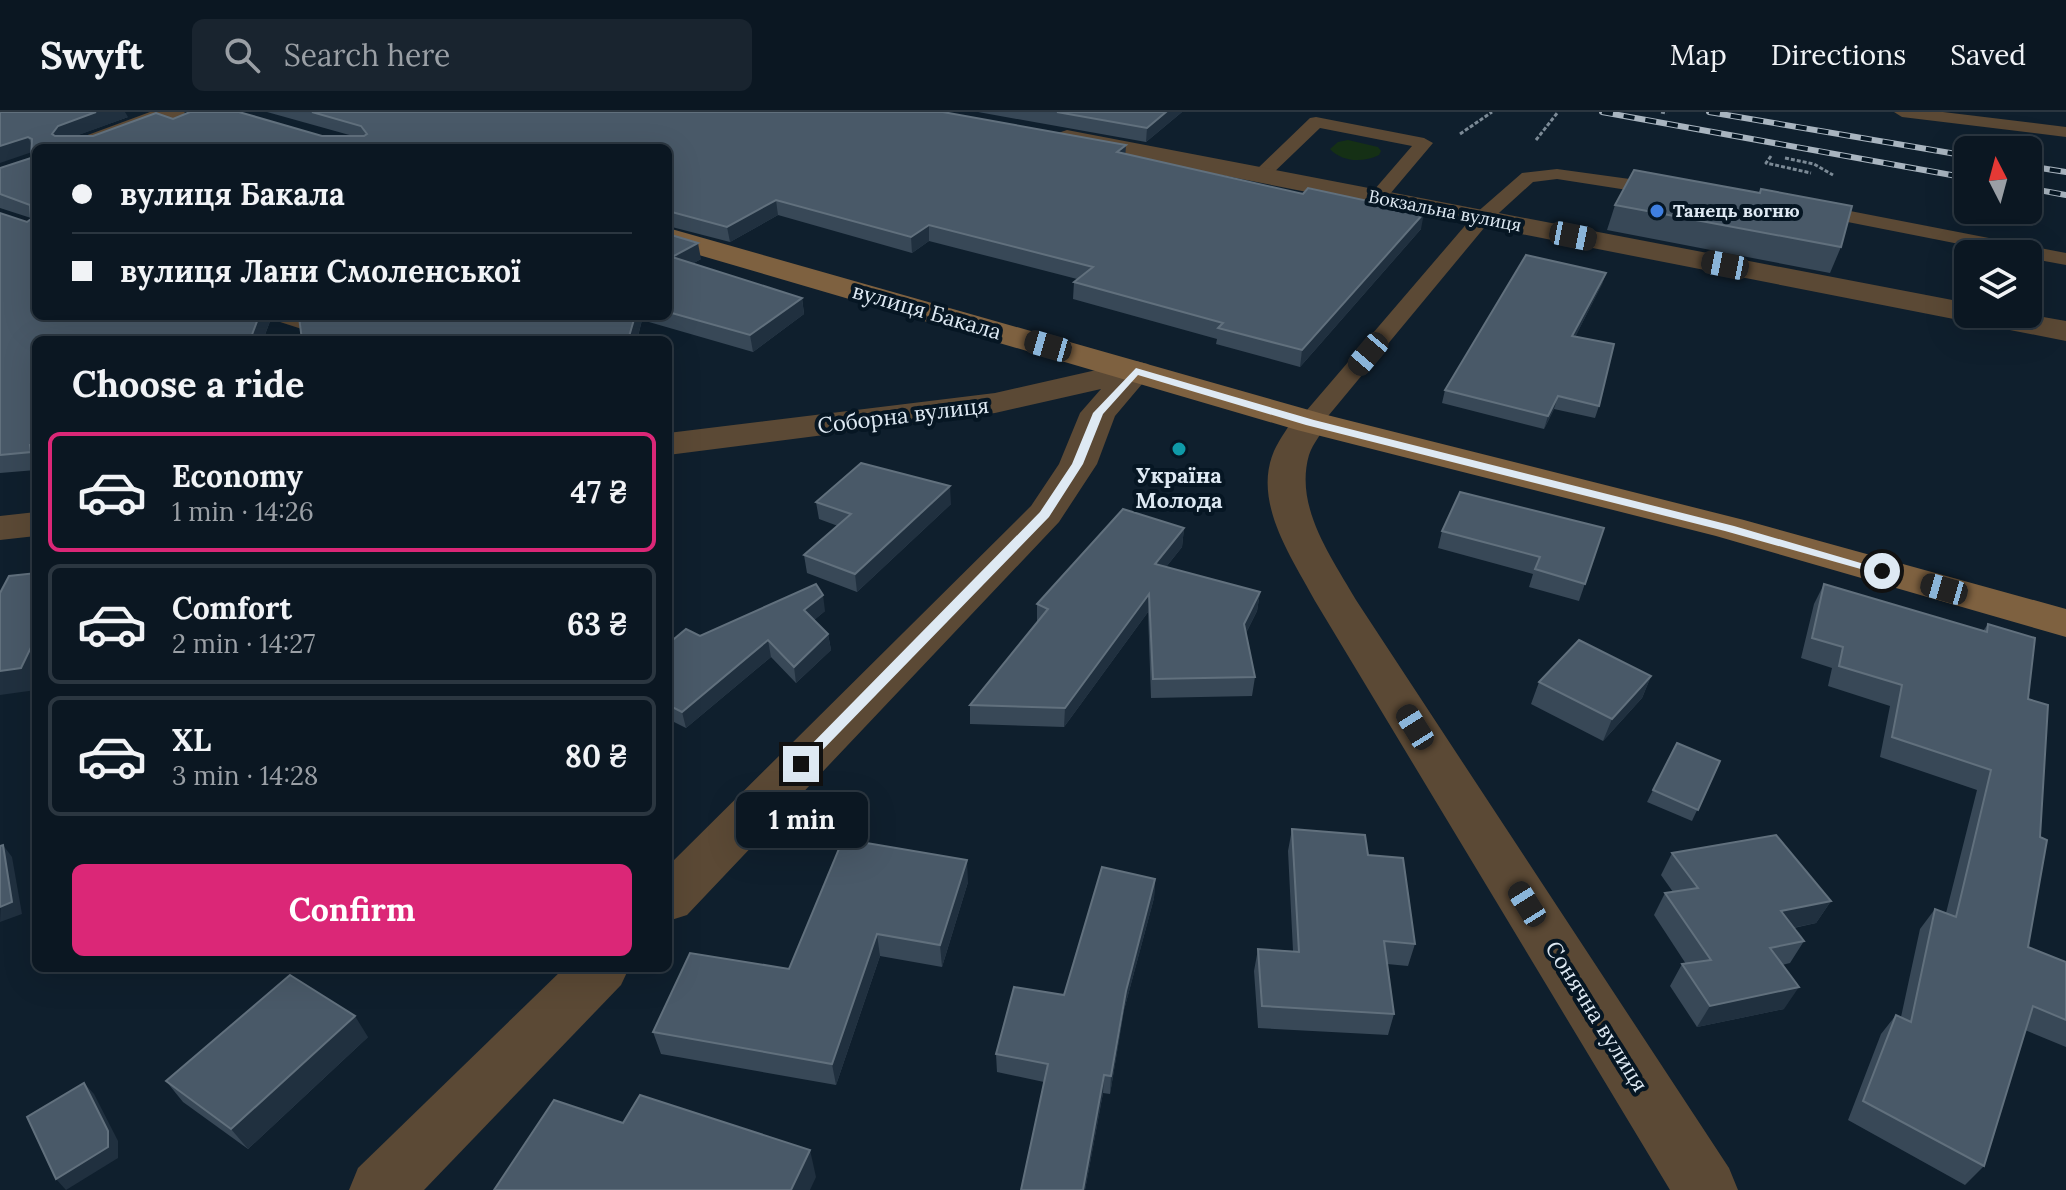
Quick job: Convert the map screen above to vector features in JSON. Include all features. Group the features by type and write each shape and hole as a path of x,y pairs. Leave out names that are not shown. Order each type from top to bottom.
{"street":[{"path":"86,144 173,112"},
{"name":"Вокзальна вулиця","path":"1045,134 1954,309"},
{"name":"вулиця Бакала","path":"672,238 1310,422 1730,528 2066,623"},
{"path":"2042,326 2066,331"},
{"path":"672,896 1045,514 1078,464 1098,413 1136,371"},
{"name":"Соборна вулиця","path":"672,443 995,403 1136,371"},
{"name":"Сонячна вулиця","path":"1310,422 1291,454 1286,482 1293,519 1336,601 1706,1190"},
{"path":"0,528 32,524"},
{"path":"381,1190 597,972"}],"lane":[{"path":"1902,112 2066,132"},
{"path":"1262,174 1316,122 1424,143 1377,197"},
{"path":"1310,422 1482,218 1528,177 1557,174 1639,188 1684,190"},
{"path":"1784,205 2066,259"},
{"path":"296,320 308,324"}],"path":[{"path":"1539,136 1558,112"},
{"path":"1661,112 1667,113"}],"green space":[{"path":"1348,140 1378,147 1381,151 1373,158 1353,160 1340,157 1330,149 1338,142"}],"building":[{"path":"0,112 96,112 58,126 52,134 55,136 93,136 156,113 173,119 190,112 239,112 322,136 364,136 367,134 361,126 312,112 943,112 1126,145 1117,152 1303,194 1308,188 1424,213 1302,350 1218,328 1223,323 1074,282 1093,267 929,225 911,237 776,200 727,227 672,212 672,144 32,144 32,320 258,320 252,336 32,336 31,452 0,455 0,213 27,222 31,219 30,205 0,194 0,168 31,158 32,139 28,137 0,146"},
{"path":"1057,112 1166,112 1147,128"},
{"path":"1634,170 1852,206 1841,247 1615,205"},
{"path":"672,235 698,243 672,257"},
{"path":"1526,255 1606,273 1572,336 1614,344 1599,406 1558,396 1548,416 1445,390"},
{"path":"672,257 802,298 750,335 672,313"},
{"path":"299,320 634,320 629,336 301,336"},
{"path":"861,463 950,486 855,574 804,555 851,514 816,502"},
{"path":"1460,492 1604,528 1585,584 1535,569 1540,557 1442,531"},
{"path":"1123,509 1184,528 1155,564 1260,592 1244,624 1255,677 1153,679 1149,594 1065,708 970,705 1048,609 1037,604"},
{"path":"32,573 32,645 21,668 0,671 0,593 9,576"},
{"path":"816,584 823,595 804,610 828,634 794,667 768,640 682,712 672,707 672,641 686,629 700,636"},
{"path":"1824,584 1987,632 1988,624 2035,638 2028,699 2048,705 2040,837 2047,840 2028,947 2066,962 2066,1020 2033,1006 1984,1166 1863,1101 1896,1015 1911,1022 1935,909 1956,917 1991,770 1892,737 1902,685 1839,666 1843,647 1812,638"},
{"path":"1579,640 1651,676 1612,719 1539,682"},
{"path":"1677,743 1720,761 1698,810 1653,790"},
{"path":"1292,829 1365,835 1368,855 1403,858 1415,944 1384,941 1394,1014 1262,1006 1258,949 1299,952"},
{"path":"1776,835 1831,901 1781,911 1804,941 1770,948 1799,987 1710,1006 1682,964 1711,960 1665,893 1698,888 1672,853"},
{"path":"843,839 967,860 940,945 877,934 832,1064 653,1032 690,953 789,969"},
{"path":"3,845 12,902 0,907 0,846"},
{"path":"1102,867 1155,879 1126,991 1111,1076 1104,1075 1083,1190 1021,1190 1048,1064 996,1054 1014,987 1064,995"},
{"path":"290,975 355,1016 231,1129 166,1081"},
{"path":"84,1083 108,1131 108,1147 56,1179 27,1117"},
{"path":"640,1095 810,1150 791,1190 494,1190 554,1100 623,1123"}],"railway":[{"path":"1602,112 1954,175"},
{"path":"1709,112 1954,154"},
{"path":"2042,168 2066,172"},
{"path":"2042,191 2066,195"}],"place":[{"name":"Танець вогню","path":"1657,211"},
{"name":"Україна Молода","path":"1179,449"}],"route":[{"path":"801,764 1045,514 1078,464 1098,413 1136,371 1310,422 1730,528 1882,571"}]}
